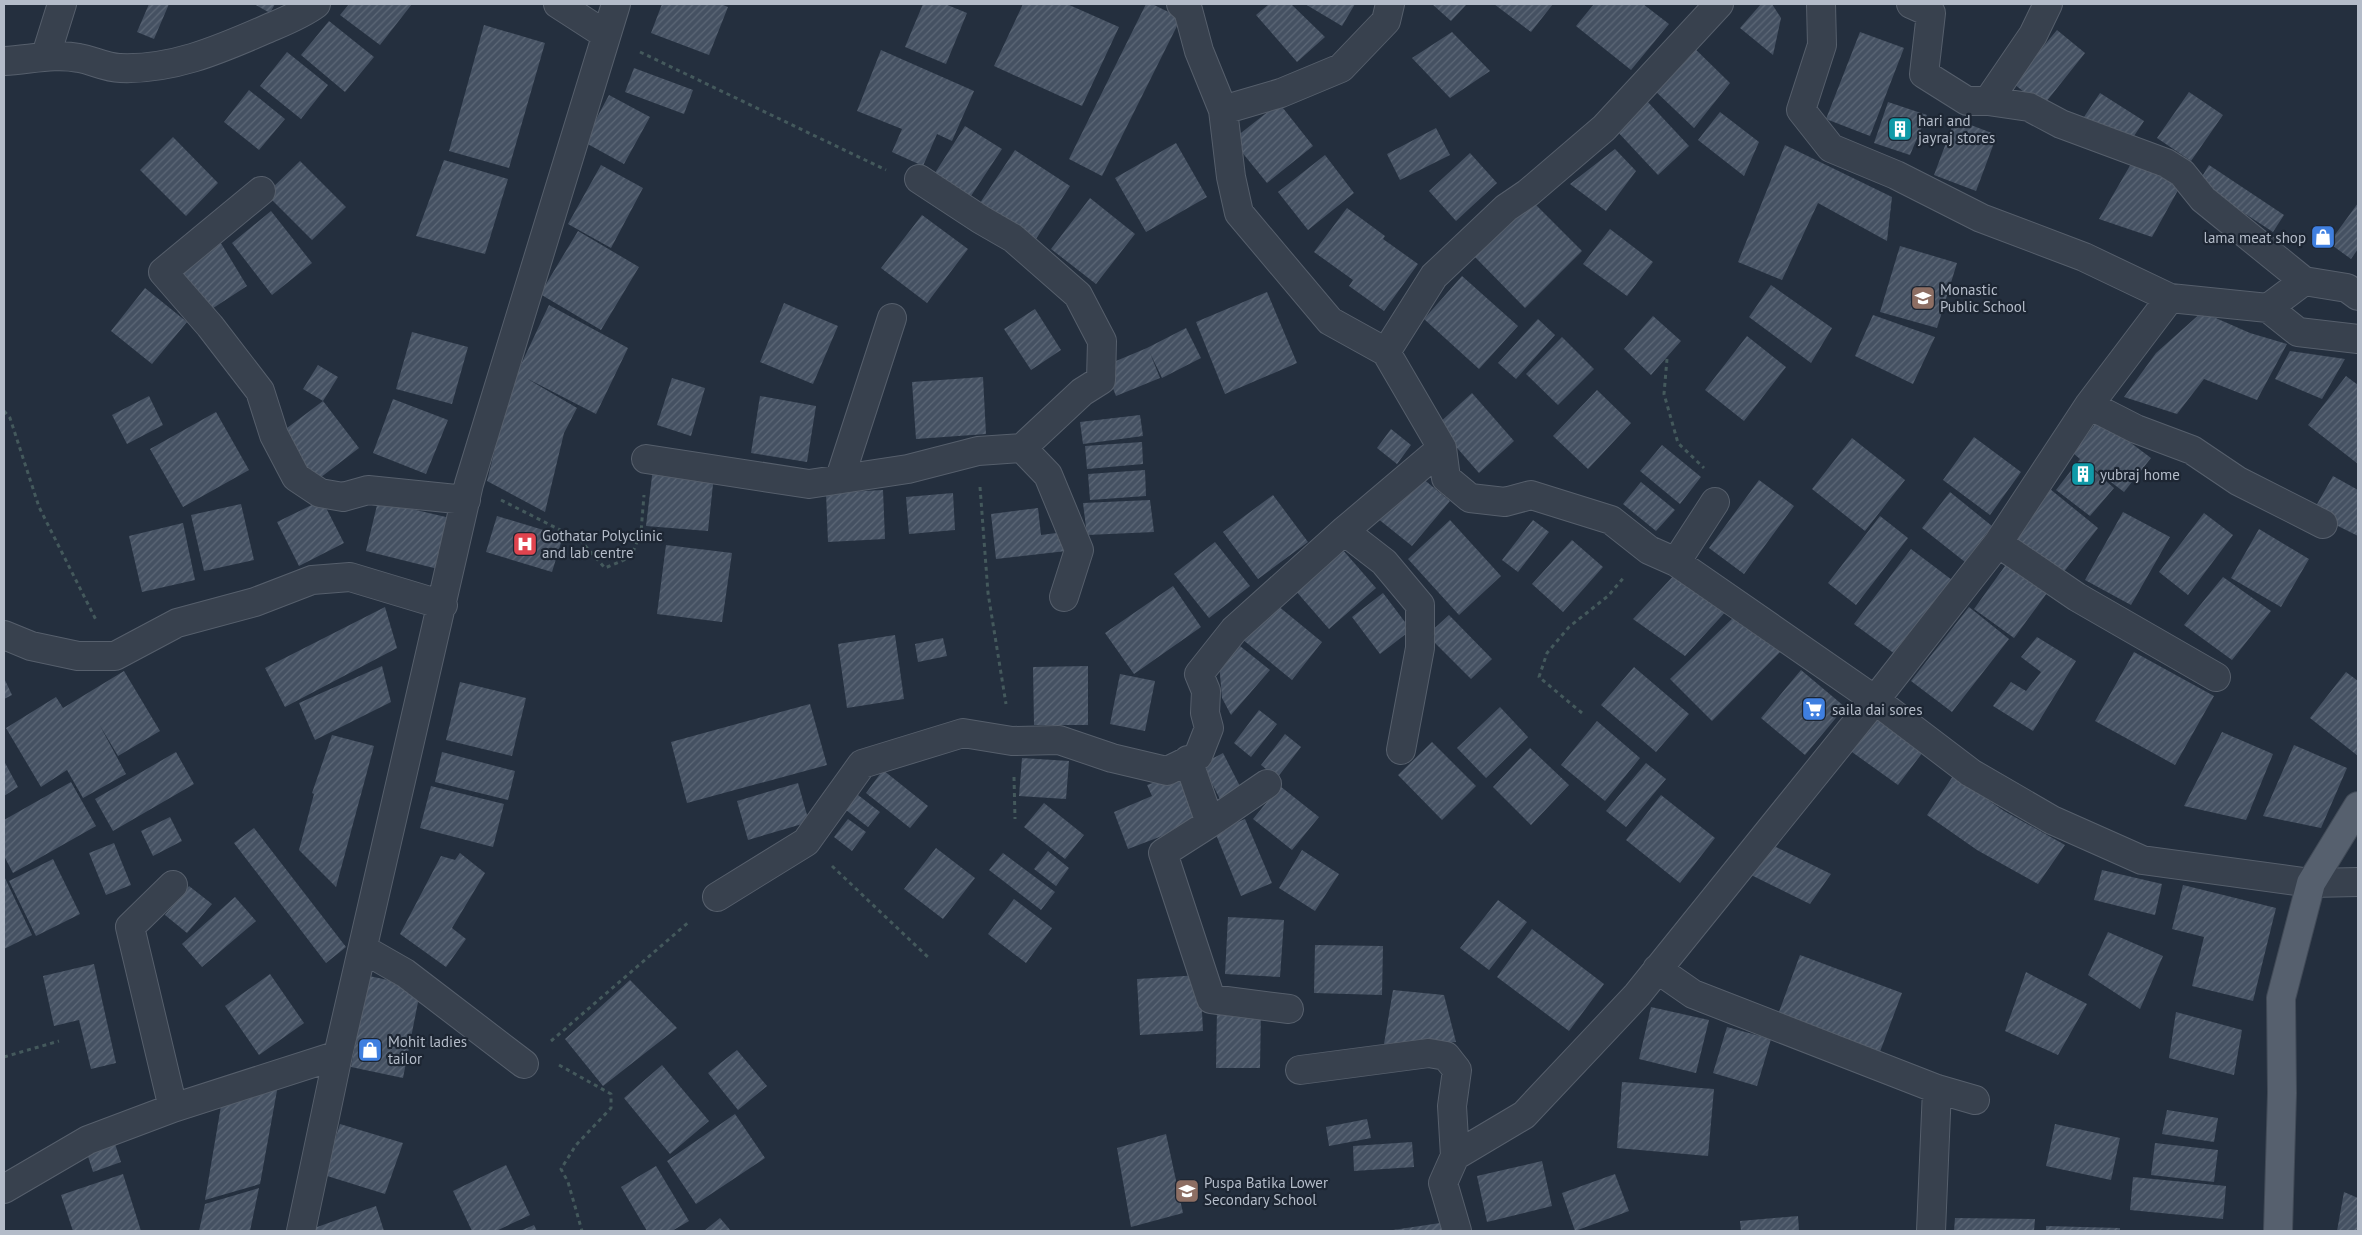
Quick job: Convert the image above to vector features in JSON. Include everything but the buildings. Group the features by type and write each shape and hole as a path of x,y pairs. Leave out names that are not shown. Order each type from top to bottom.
{"main road":[{"path":"2278,1231 2282,1093 2281,998 2310,883 2358,806"}],"street":[{"path":"46,55 62,4"},
{"path":"4,61 46,55 78,58 118,69 180,62 218,50 265,30 305,12 316,4"},
{"path":"558,4 606,35"},
{"path":"301,1231 338,1055 468,492 616,4"},
{"path":"1182,4 1188,10 1199,51 1223,110 1231,177 1239,214 1330,321 1386,352 1442,448 1446,478 1470,498 1504,502 1531,495 1611,520 1649,550 1676,562 1875,700 1971,773 2052,820 2142,860 2310,883 2358,882"},
{"path":"1223,110 1281,93 1341,68 1386,21 1390,4"},
{"path":"1386,352 1434,276 1506,208 1528,193 1604,128 1719,4"},
{"path":"1822,4 1822,44 1801,110 1831,148 1896,175 1981,218 2084,257 2170,298 2268,308 2298,332 2358,339"},
{"path":"1911,4 1931,13 1924,74 1967,101 1988,101 2029,107 2060,124 2166,163 2182,173 2203,199 2304,281 2354,285"},
{"path":"1988,101 2033,35 2048,4"},
{"path":"646,459 809,484 840,478 908,470 978,451 1022,448 1082,392 1101,380 1102,341 1078,295 1013,238 980,219 919,178"},
{"path":"261,191 163,272 210,326 260,391 274,435 296,477 320,494 343,498 368,490 468,492"},
{"path":"2268,308 2304,281"},
{"path":"1455,1156 1524,1115 1637,995 1875,700 1998,543 2088,405 2170,298"},
{"path":"840,478 892,318"},
{"path":"2088,405 2136,429 2192,450 2238,481 2323,524"},
{"path":"1022,448 1048,475 1078,550 1064,597"},
{"path":"717,898 806,842 862,764 963,733 1012,741 1059,740 1112,758 1167,770 1198,756 1209,728 1205,713 1206,692 1199,674 1234,630 1344,531 1442,448"},
{"path":"1676,562 1715,502"},
{"path":"1344,531 1384,562 1420,605 1420,648 1401,750"},
{"path":"1998,543 2077,597 2216,678"},
{"path":"4,635 31,646 78,656 115,656 177,623 255,602 312,580 350,577 443,605"},
{"path":"1188,760 1210,823"},
{"path":"1267,784 1163,853 1211,999 1289,1009"},
{"path":"173,885 130,927 173,1108"},
{"path":"363,949 405,973 524,1064"},
{"path":"1657,969 1693,994 1936,1089 1975,1100"},
{"path":"1300,1070 1429,1054 1446,1056 1457,1070 1452,1106 1455,1156 1443,1183 1457,1231"},
{"path":"4,1190 88,1140 173,1108 338,1055"},
{"path":"1931,1231 1936,1089"}],"path":[{"path":"606,35 883,169 919,178"},
{"path":"1667,359 1664,394 1678,443 1708,472 1715,502"},
{"path":"4,411 10,418 39,507 115,656"},
{"path":"978,451 988,593 1012,741 1015,819"},
{"path":"468,492 580,540 605,568 631,557 641,532 646,459"},
{"path":"1582,713 1539,677 1547,653 1569,627 1608,596 1649,550"},
{"path":"806,842 930,959"},
{"path":"524,1064 717,898"},
{"path":"4,1057 59,1040"},
{"path":"524,1064 555,1063 611,1094 611,1108 576,1145 561,1169 568,1182 582,1231"}],"place":[{"name":"hari and jayraj stores","path":"1900,129"},
{"name":"lama meat shop","path":"2323,237"},
{"name":"Monastic Public School","path":"1923,298"},
{"name":"yubraj home","path":"2083,474"},
{"name":"Gothatar Polyclinic and lab centre","path":"525,544"},
{"name":"saila dai sores","path":"1814,709"},
{"name":"Mohit ladies tailor","path":"370,1050"},
{"name":"Puspa Batika Lower Secondary School","path":"1187,1191"}]}
